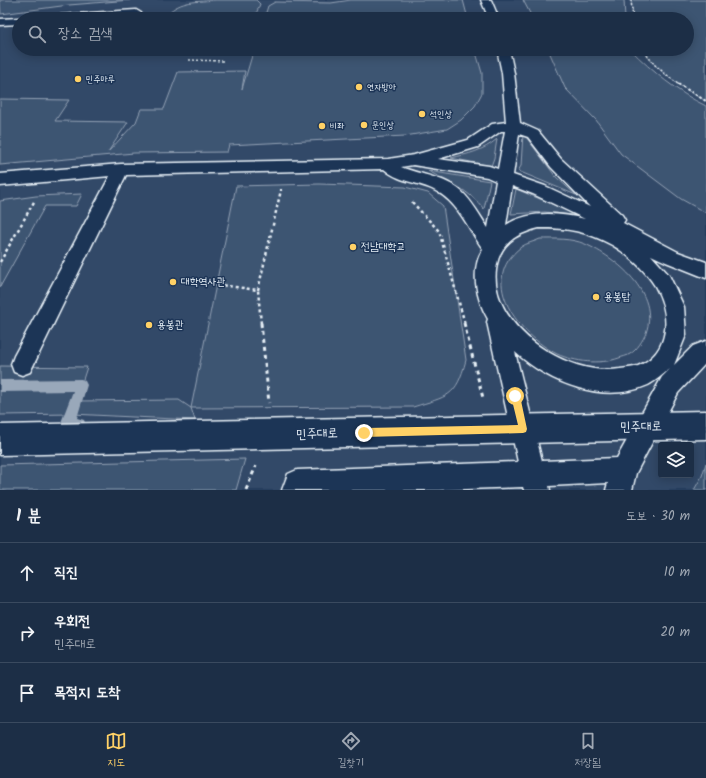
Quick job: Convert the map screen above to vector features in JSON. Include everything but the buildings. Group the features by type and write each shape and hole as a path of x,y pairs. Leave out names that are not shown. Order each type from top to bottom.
{"street":[{"name":"민주대로","path":"0,440 80,440 706,425"}],"lane":[{"path":"486,0 491,12"},
{"path":"1,23 12,22"},
{"path":"494,249 513,126 508,73 504,56"},
{"path":"0,180 120,170 388,164 413,160 473,144 497,128 513,126 533,134 556,163 587,194 662,281 674,307 676,335 666,359 661,402"},
{"path":"413,160 489,172 540,190 597,218 632,245 666,265 706,280"},
{"path":"388,164 397,172 438,185 455,195 472,215 481,232 494,249"},
{"path":"22,364 120,170"},
{"path":"666,359 642,376 610,382 572,376 537,358 509,333 491,306 485,280 488,257 499,239 517,227 539,221 565,221 592,228 632,245 672,257 706,270"},
{"path":"495,312 535,481"},
{"path":"295,490 297,483 621,480 670,385 701,353 706,351"}],"path":[{"path":"631,0 632,12"},
{"path":"648,56 661,70 684,89 706,101"},
{"path":"189,60 225,61"},
{"path":"270,407 258,290 282,186"},
{"path":"407,196 439,231 455,285 490,430"},
{"path":"0,262 37,197"},
{"path":"205,284 258,290"}],"shaded area":[{"name":"전남대학교","path":"0,0 706,0 706,490 0,490"},
{"path":"0,0 130,0 69,5 1,14"},
{"path":"216,0 256,0 260,4 257,12 169,12 178,6"},
{"path":"351,0 463,0 466,12 266,12 268,6 275,2 331,3"},
{"path":"523,0 624,0 625,12 529,12"},
{"path":"631,0 706,0 706,101 671,79 647,56 694,56 694,12 632,12"},
{"path":"252,56 477,56 482,73 482,93 475,106 461,120 447,129 405,136 229,145 227,152 134,153 0,165 0,99 69,100 55,121 128,122 108,152 136,122 141,109 164,109 178,72 245,71 242,89"},
{"path":"551,56 637,56 666,81 706,106 706,213 681,199 621,154 596,120 565,88"},
{"path":"523,133 556,177 576,195 518,171 521,166"},
{"path":"497,139 491,166 451,158 481,149"},
{"path":"428,171 490,181 484,209 478,202 465,192"},
{"path":"319,184 405,187 428,193 443,206 466,360 458,382 449,394 413,407 191,408 236,186"},
{"path":"516,189 581,216 545,212 511,214"},
{"path":"82,194 76,206 45,206 0,287 0,201 36,196"},
{"path":"540,239 569,240 585,244 610,258 633,279 647,304 649,318 645,336 640,345 633,352 629,355 612,360 596,362 580,361 564,357 543,345 529,334 517,321 508,306 503,291 502,276 508,261 521,247 525,244"},
{"path":"0,366 87,367 76,401 179,400 191,408 195,420 72,414 0,415"},
{"path":"245,459 236,490 0,490 0,465"},
{"path":"706,463 706,490 694,490 702,476"}],"waterway":[{"path":"0,386 81,385 67,425 79,425"}],"place":[{"name":"민주마루","path":"78,79"},
{"name":"연자방아","path":"359,87"},
{"name":"석인상","path":"422,114"},
{"name":"문인상","path":"364,125"},
{"name":"비좌","path":"322,126"},
{"name":"전남대학교","path":"353,247"},
{"name":"대학역사관","path":"173,282"},
{"name":"용봉탑","path":"596,297"},
{"name":"용봉관","path":"149,325"}],"route":[{"path":"364,433 523,429 515,396"}]}
